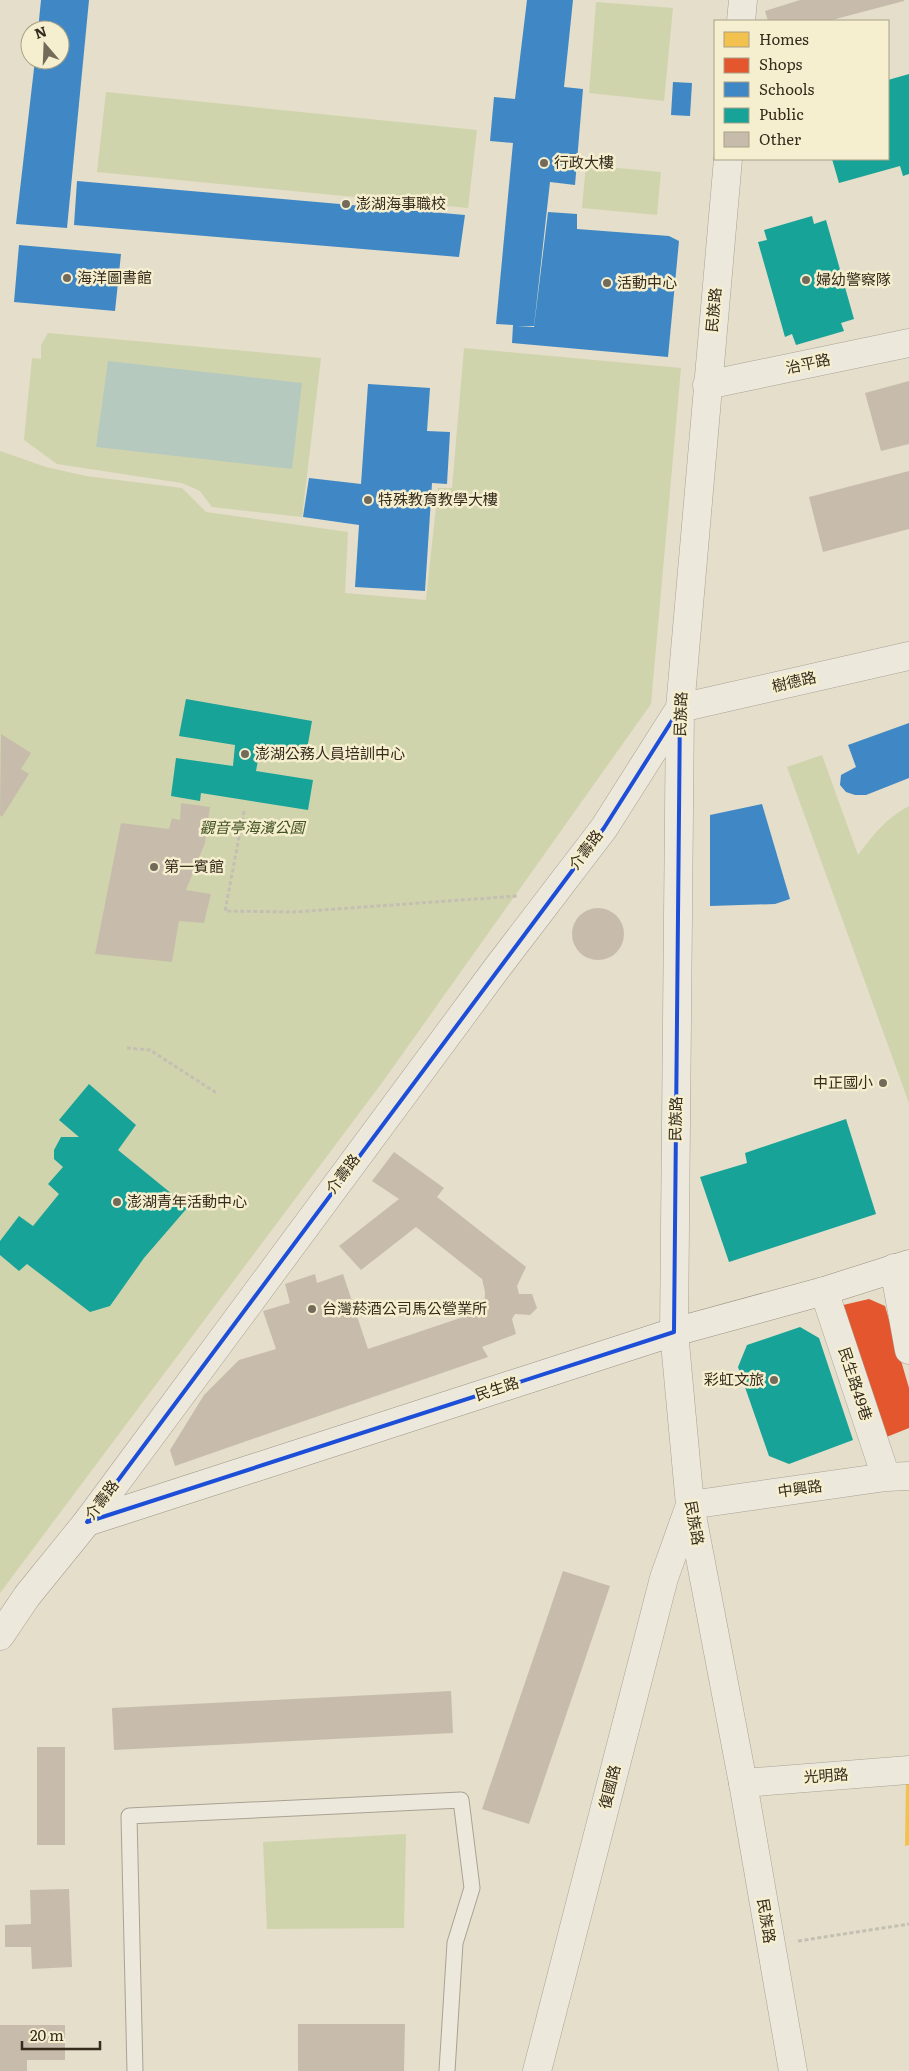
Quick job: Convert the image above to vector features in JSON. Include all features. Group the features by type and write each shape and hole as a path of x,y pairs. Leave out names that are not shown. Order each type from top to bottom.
{"street":[{"path":"741,20 743,0"},
{"name":"民族路","path":"728,160 680,708 674,1332 690,1505 743,1783 793,2071"},
{"name":"治平路","path":"707,385 909,343"},
{"name":"樹德路","path":"680,708 909,656"},
{"name":"介壽路","path":"0,1636 27,1596 86,1522 604,828 680,708"},
{"path":"901,1266 909,1350"},
{"name":"民生路","path":"86,1522 674,1332 824,1290 901,1266"},
{"name":"民生路49巷","path":"824,1290 898,1476"},
{"name":"中興路","path":"690,1505 898,1476"},
{"name":"復國路","path":"537,2071 664,1578 690,1505"},
{"name":"光明路","path":"743,1783 909,1770"}],"lane":[{"path":"135,2071 129,1816 461,1800 472,1888 455,1943 447,2071"}],"path":[{"path":"244,810 225,910 294,912 524,896 540,912"},
{"path":"127,1048 150,1050 218,1094"},
{"path":"770,1946 909,1924"}],"highlighted area":[{"path":"680,708 674,1332 87,1522 604,828"}],"green space":[{"path":"596,2 673,8 664,101 589,93"},
{"path":"106,92 477,130 468,208 97,172"},
{"path":"586,165 661,172 657,215 582,208"},
{"path":"48,333 321,358 302,517 212,507 200,491 182,483 57,464 24,440 32,358 41,359 41,345"},
{"name":"觀音亭海濱公園","path":"464,348 681,368 651,704 384,1080 0,1593 0,451 46,467 86,476 182,488 206,512 348,532 345,593 426,600 438,488 452,488"},
{"path":"822,755 858,855 886,822 909,806 909,1103 787,767"},
{"path":"406,1834 404,1928 267,1929 263,1842"}],"shaded area":[{"path":"108,361 302,383 292,469 96,447"}],"building: Homes":[{"path":"909,1783 909,1845 905,1846 906,1784"}],"building: Shops":[{"path":"869,1299 885,1306 909,1388 909,1428 884,1438 839,1306"}],"building: Schools":[{"path":"41,0 89,0 67,228 16,224 34,70 70,70 70,20 39,20"},
{"path":"527,0 573,0 564,87 583,89 575,185 550,182 534,326 517,326 534,327 548,212 577,214 577,229 669,236 679,241 668,357 512,343 513,325 496,324 513,143 490,141 494,97 515,99"},
{"path":"673,82 692,83 690,116 671,115"},
{"path":"77,181 465,215 459,257 74,225"},
{"name":"海洋圖書館","path":"19,245 121,254 115,311 14,302"},
{"name":"特殊教育教學大樓","path":"368,384 430,388 427,431 450,432 447,484 432,483 425,591 355,587 359,525 303,517 309,478 361,484"},
{"path":"909,723 909,778 866,795 855,795 846,792 840,785 841,775 856,767 848,745"},
{"path":"762,804 790,899 775,904 710,906 710,815"}],"building: Public":[{"path":"909,74 909,174 903,176 900,166 839,183 832,160 889,160 889,80"},
{"name":"婦幼警察隊","path":"812,216 814,224 826,220 854,319 841,323 844,331 796,345 792,334 785,337 758,242 767,240 764,230"},
{"name":"澎湖公務人員培訓中心","path":"186,699 312,721 306,755 260,749 256,771 313,780 308,810 201,793 200,801 171,796 176,758 233,766 235,745 179,736"},
{"name":"澎湖青年活動中心","path":"89,1084 136,1125 118,1150 188,1207 144,1258 110,1306 90,1312 27,1264 19,1271 0,1255 0,1241 19,1216 33,1226 59,1194 48,1184 63,1167 54,1159 54,1150 61,1137 79,1137 59,1120"},
{"path":"846,1119 876,1214 729,1262 700,1177 747,1163 745,1153"},
{"path":"800,1327 819,1338 853,1440 789,1464 769,1456 738,1367 747,1345"}],"building: Other":[{"path":"800,0 904,0 832,20 768,20 765,11"},
{"path":"909,381 909,444 881,451 865,393"},
{"path":"909,471 909,529 823,552 809,497"},
{"path":"1,734 31,753 21,769 29,774 2,817 0,815"},
{"name":"第一賓館","path":"181,803 210,807 205,843 186,890 211,894 204,923 179,921 172,962 95,954 121,823 169,829 172,818 180,820"},
{"path":"598,908 608,910 616,916 622,924 624,934 622,944 616,952 608,958 598,960 588,958 580,952 574,944 572,934 574,924 580,916 588,910"},
{"name":"台灣菸酒公司馬公營業所","path":"394,1152 444,1188 437,1197 526,1267 517,1286 519,1294 532,1294 537,1308 530,1315 515,1314 512,1319 516,1334 482,1347 488,1357 175,1466 170,1450 204,1395 239,1360 276,1349 263,1311 290,1303 285,1284 315,1274 317,1283 343,1274 368,1349 484,1310 485,1292 482,1279 416,1227 361,1270 339,1246 399,1199 372,1181"},
{"path":"563,1571 610,1586 529,1824 482,1809"},
{"path":"451,1691 453,1733 114,1750 112,1708"},
{"path":"37,1747 65,1747 65,1845 37,1845"},
{"path":"69,1889 72,1967 32,1969 31,1947 5,1947 5,1925 31,1924 30,1890"},
{"path":"298,2024 405,2024 404,2071 298,2071"},
{"path":"0,2025 65,2025 65,2060 27,2060 27,2071 0,2071"}],"place":[{"name":"行政大樓","path":"544,163"},
{"name":"澎湖海事職校","path":"346,204"},
{"name":"海洋圖書館","path":"67,278"},
{"name":"婦幼警察隊","path":"806,280"},
{"name":"活動中心","path":"607,283"},
{"name":"特殊教育教學大樓","path":"368,500"},
{"name":"澎湖公務人員培訓中心","path":"245,754"},
{"name":"第一賓館","path":"154,867"},
{"name":"中正國小","path":"883,1083"},
{"name":"澎湖青年活動中心","path":"117,1202"},
{"name":"台灣菸酒公司馬公營業所","path":"312,1309"},
{"name":"彩虹文旅","path":"774,1380"}]}
